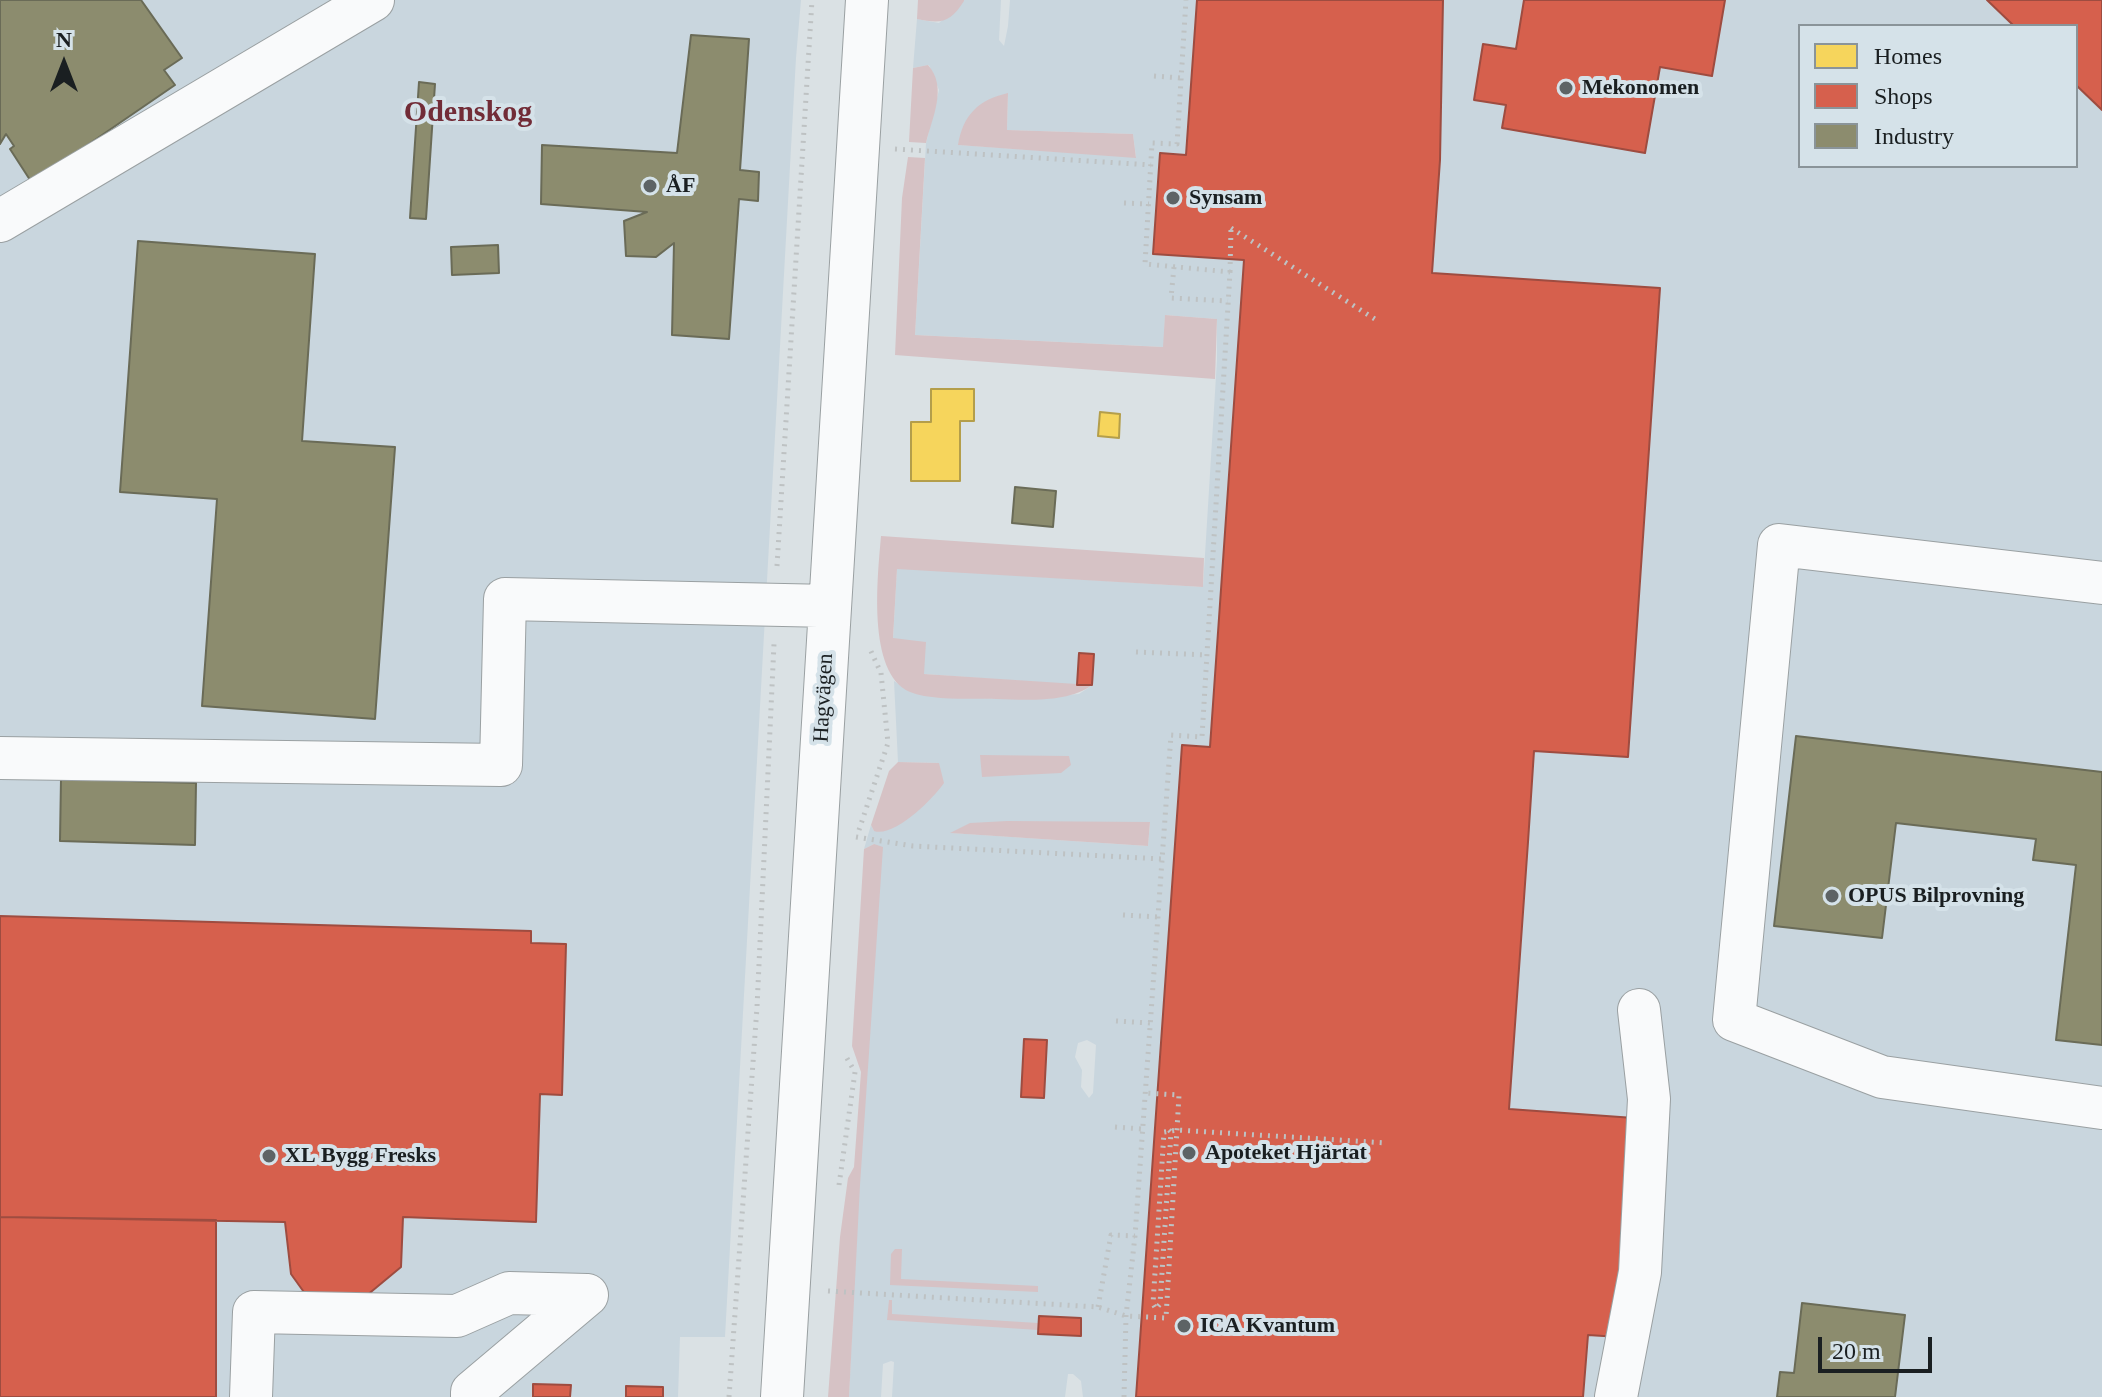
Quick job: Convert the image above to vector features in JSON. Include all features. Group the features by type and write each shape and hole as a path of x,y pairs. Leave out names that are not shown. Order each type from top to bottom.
{"street":[{"name":"Hagvägen","path":"782,1397 867,0"},
{"path":"0,221 358,4"},
{"path":"2102,583 1779,545 1734,1020 1882,1077 2102,1108"},
{"path":"0,758 501,765 505,599 830,606"},
{"path":"1616,1397 1640,1272 1649,1099 1639,1010"},
{"path":"251,1397 254,1312 457,1316 509,1293 587,1295 472,1392 472,1397"}],"path":[{"path":"729,1397 757,1007 775,605 812,0"},
{"path":"1186,0 1177,144 1152,143 1145,264 1230,272"},
{"path":"1154,76 1181,78"},
{"path":"894,149 1151,165"},
{"path":"1124,203 1149,204"},
{"path":"1124,1397 1126,1316 1135,1236 1171,735 1202,737 1231,228 1378,321"},
{"path":"1174,267 1171,298 1228,301"},
{"path":"1136,652 1207,655"},
{"path":"856,837 913,846 1162,859"},
{"path":"1123,915 1158,917"},
{"path":"1116,1021 1150,1023"},
{"path":"827,1291 1098,1307 1126,1316 1166,1318 1179,1095 1145,1093"},
{"path":"1115,1127 1143,1129"},
{"path":"1166,1309 1156,1309 1160,1304 1169,1130 1387,1143"},
{"path":"1098,1307 1111,1235 1135,1236"}],"shaded area":[{"path":"0,0 801,0 725,1337 680,1337 678,1397 0,1397"},
{"path":"918,0 964,1 949,18 932,21 917,19"},
{"path":"964,0 1001,0 999,40 1004,46 1010,0 2102,0 2102,1397 1083,1397 1081,1381 1068,1374 1065,1397 892,1397 894,1362 891,1361 883,1364 881,1397 849,1397 874,844 864,849 871,825 874,831 939,763 898,762 894,681 911,692 945,697 1018,699 1079,694 1091,686 924,674 893,639 897,568 1203,587 1217,360 1217,319 1165,315 1164,347 915,335 926,143 939,90 929,65 913,68 917,19 939,23","holes":["1008,93 1007,130 1133,134 1136,157 959,145","1150,823 1148,846 952,833","1087,1040 1096,1045 1093,1093 1089,1098 1081,1087 1082,1070 1075,1057 1078,1043"]},
{"path":"928,65 937,83 935,113 926,143 909,142 913,68"},
{"path":"1008,93 1007,130 1133,134 1136,158 958,145 964,125 974,110 988,100"},
{"path":"908,157 925,158 915,335 1163,347 1165,315 1217,319 1215,379 895,355 902,198"},
{"path":"881,536 1204,558 1203,587 897,569 893,638 926,642 924,674 1092,685 1071,695 1046,699 929,697 910,692 896,681 886,665 877,597"},
{"path":"980,755 1069,756 1071,765 1061,773 982,777"},
{"path":"898,762 939,763 944,783 902,823 882,832 874,831 871,825 889,771"},
{"path":"1150,822 1148,846 950,833 970,823"},
{"path":"874,844 883,847 849,1397 828,1397 840,1237 848,1178 854,1167 861,1072 852,1046 864,849"},
{"path":"895,1249 902,1249 901,1279 1038,1286 1038,1292 890,1285 891,1254"},
{"path":"889,1300 892,1300 892,1314 1038,1323 1038,1330 887,1320"}],"building: Homes":[{"path":"931,389 974,389 974,421 960,421 960,481 911,481 911,422 931,422"},
{"path":"1100,412 1120,414 1119,438 1098,436"}],"building: Shops":[{"path":"1197,0 1443,0 1440,160 1432,273 1660,288 1628,757 1534,751 1509,1109 1634,1118 1619,1337 1588,1335 1583,1397 1136,1397 1182,745 1210,747 1244,260 1153,254 1160,153 1186,155"},
{"name":"Mekonomen","path":"1524,0 1725,0 1712,76 1660,67 1645,153 1502,128 1506,105 1474,100 1483,44 1516,49"},
{"path":"1987,0 2102,0 2102,110 2078,87 2078,24 2012,24"},
{"path":"1079,653 1094,654 1092,685 1077,685"},
{"name":"XL Bygg Fresks","path":"0,916 531,931 531,943 566,944 562,1095 540,1094 536,1222 403,1217 401,1267 360,1301 311,1302 291,1274 285,1222 0,1217"},
{"path":"1024,1039 1047,1040 1044,1098 1021,1097"},
{"path":"0,1217 216,1220 216,1397 0,1397"},
{"path":"1039,1316 1081,1318 1081,1336 1038,1334"},
{"path":"533,1384 571,1385 570,1397 533,1397"},
{"path":"626,1386 663,1387 663,1397 626,1397"}],"building: Industry":[{"path":"0,0 141,0 182,58 164,70 175,85 32,183 10,149 14,146 6,134 0,144"},
{"name":"ÅF","path":"691,35 749,39 740,170 759,172 758,201 739,199 729,339 672,335 674,243 656,257 626,256 624,221 647,212 541,204 542,145 677,153"},
{"path":"419,82 435,84 426,219 410,218"},
{"path":"138,241 315,254 302,441 395,447 375,719 202,706 217,499 120,492"},
{"path":"498,245 499,273 452,275 451,247"},
{"path":"1015,487 1056,491 1053,527 1012,523"},
{"name":"OPUS Bilprovning","path":"1796,736 2102,772 2102,1045 2056,1040 2076,865 2033,860 2036,839 1896,823 1882,938 1774,926"},
{"path":"61,779 196,783 195,845 60,841"},
{"path":"1802,1303 1905,1315 1895,1397 1777,1397 1780,1372 1794,1373"}],"place":[{"name":"Mekonomen","path":"1566,88"},
{"name":"ÅF","path":"650,186"},
{"name":"Synsam","path":"1173,198"},
{"name":"OPUS Bilprovning","path":"1832,896"},
{"name":"Apoteket Hjärtat","path":"1189,1153"},
{"name":"XL Bygg Fresks","path":"269,1156"},
{"name":"ICA Kvantum","path":"1184,1326"}],"district":[{"name":"Odenskog","path":"468,113"}]}
